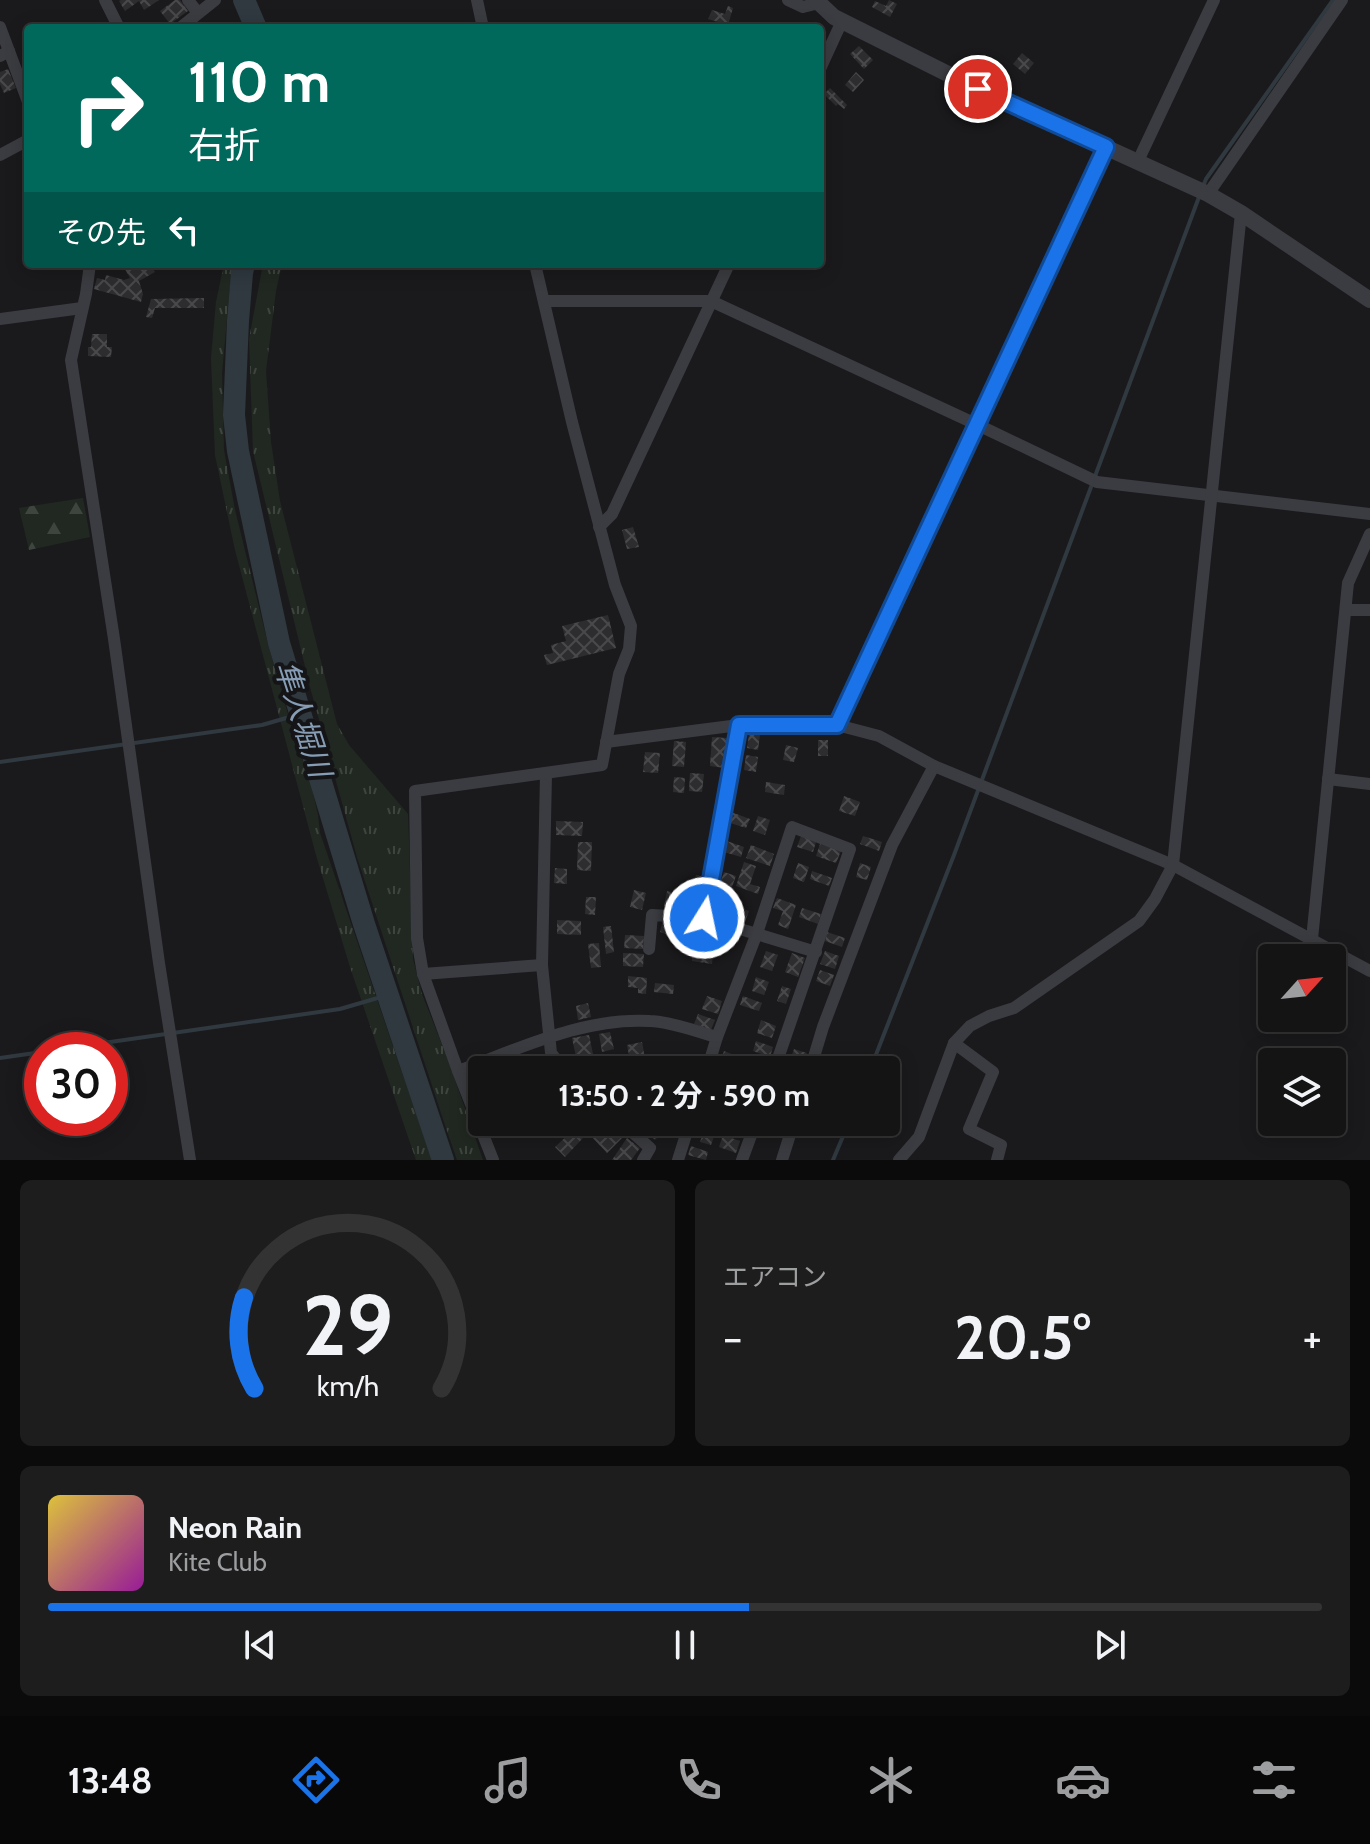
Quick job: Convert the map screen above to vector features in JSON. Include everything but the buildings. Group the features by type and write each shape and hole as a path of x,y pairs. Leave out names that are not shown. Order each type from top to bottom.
{"street":[{"path":"105,0 117,24"},
{"path":"188,0 207,6"},
{"path":"477,0 482,24"},
{"path":"788,0 803,7 818,2 834,17 978,89 1208,194 1370,300"},
{"path":"1138,161 1214,0"},
{"path":"1208,194 1342,0"},
{"path":"185,24 207,6"},
{"path":"824,60 842,21"},
{"path":"0,27 4,54 24,94"},
{"path":"0,155 24,142"},
{"path":"837,725 1106,147"},
{"path":"899,1160 919,1137 954,1043 970,1026 1014,1008 1139,921 1173,865 1241,213"},
{"path":"89,268 71,360 190,1160"},
{"path":"493,1160 423,974 417,938 415,791 602,765 619,674 629,649 631,626 615,585 599,527 536,268"},
{"path":"599,527 612,514 727,268"},
{"path":"544,301 711,301 1097,482 1370,514"},
{"path":"0,319 82,308"},
{"path":"1312,939 1348,583 1370,534"},
{"path":"1346,610 1370,610"},
{"path":"606,742 739,725 837,725 879,736 934,766 1173,865 1370,971"},
{"path":"704,918 739,725"},
{"path":"814,1056 892,845 934,766"},
{"path":"546,774 542,965 553,1056"},
{"path":"1328,779 1370,784"},
{"path":"711,1056 792,827 850,849 779,1056"},
{"path":"649,949 652,915 704,918 816,952"},
{"path":"423,974 542,965"},
{"path":"458,1071 597,1023 653,1020 717,1037"},
{"path":"954,1043 993,1072 969,1129 1001,1145 997,1160"},
{"path":"637,1136 650,1148 643,1160"},
{"path":"678,1160 686,1136"},
{"path":"742,1160 751,1136"},
{"path":"782,1160 790,1136"}],"green space":[{"path":"223,268 234,268 222,373 224,450 235,510 268,644 299,753 308,772 320,833 432,1160 416,1160 350,967 316,855 235,550 215,455 211,358 216,302"},
{"path":"262,268 281,268 266,371 271,442 280,501 337,724 349,745 408,814 413,959 422,994 468,1117 468,1136 475,1136 483,1160 457,1160 357,857 310,687 253,451 249,339"},
{"path":"83,498 90,537 29,550 19,508"}],"waterway":[{"name":"隼人堀川","path":"244,0 254,24"},
{"path":"1202,189 1206,179 1333,0"},
{"path":"875,1056 954,855 1199,197"},
{"name":"隼人堀川","path":"243,268 234,415 238,451 279,643 364,924 443,1160"},
{"path":"0,762 262,725 300,714"},
{"path":"128,1039 340,1009 388,995"},
{"path":"0,1058 24,1055"},
{"path":"833,1160 843,1136"}],"route":[{"path":"704,918 739,725 837,725 1106,147 978,89"}]}
